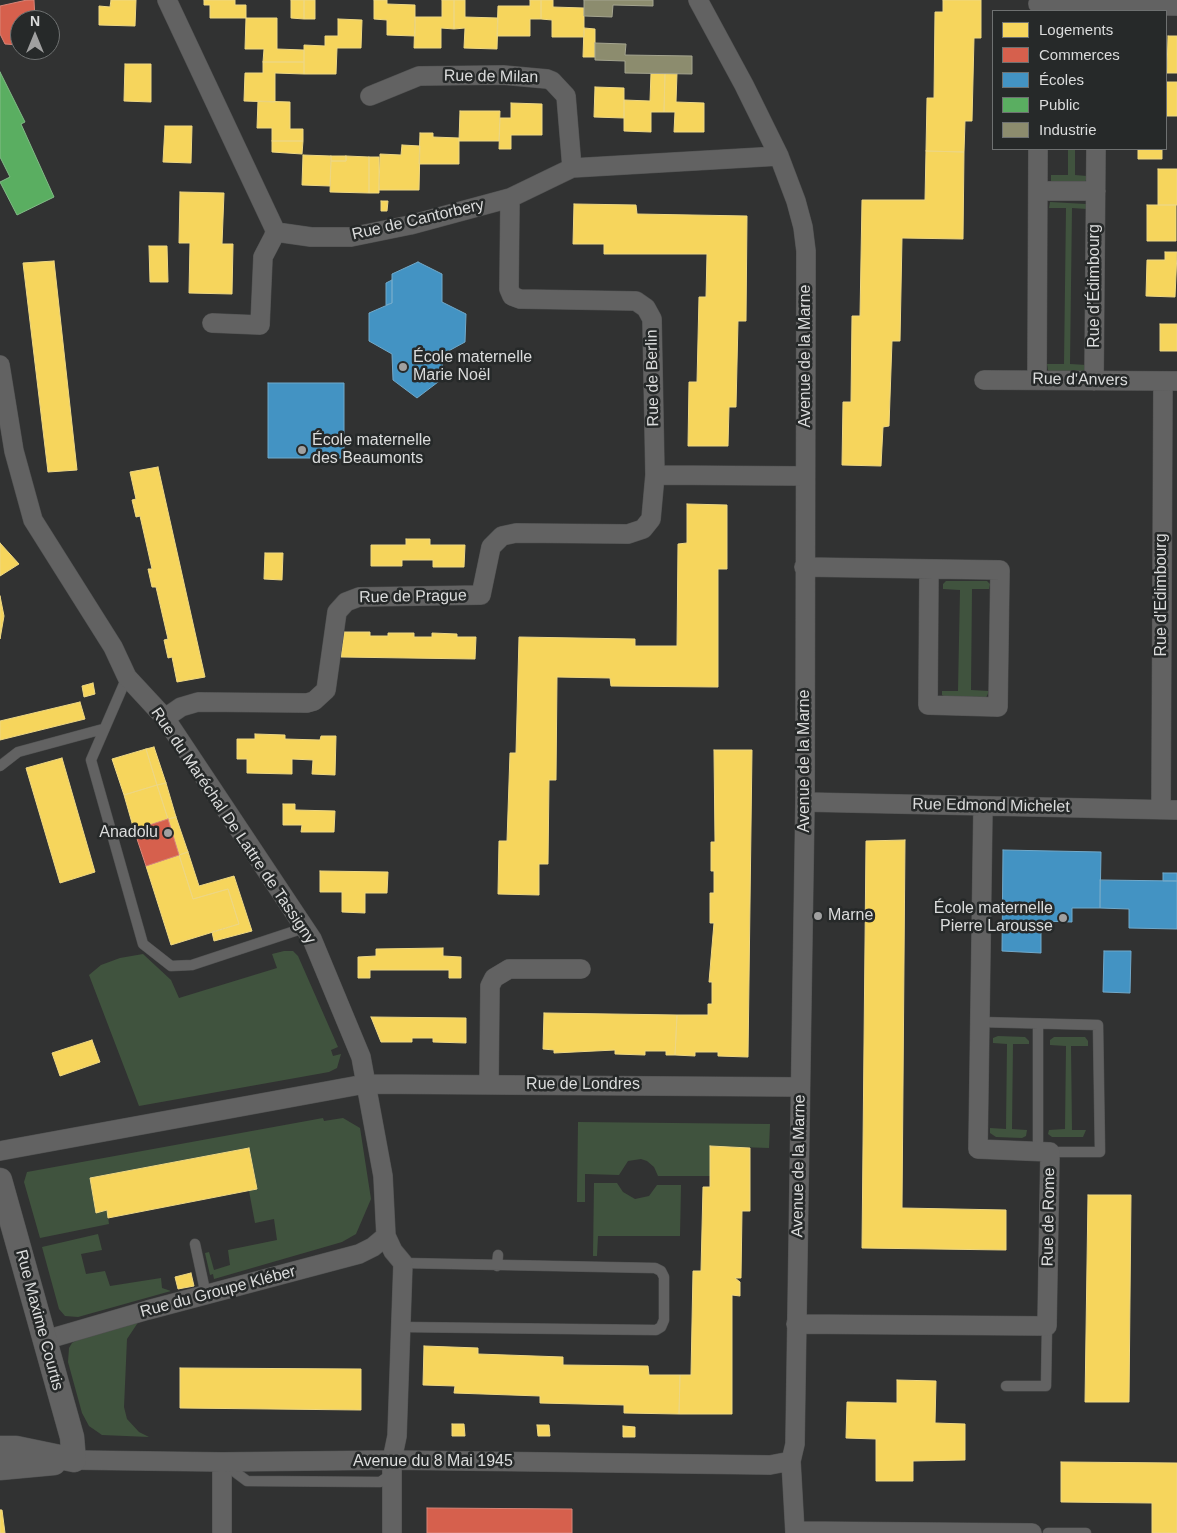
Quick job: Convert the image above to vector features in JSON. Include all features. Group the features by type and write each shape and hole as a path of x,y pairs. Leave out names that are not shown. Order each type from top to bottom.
{"street":[{"path":"167,0 275,234 263,257 260,325 212,323"},
{"name":"Avenue de la Marne","path":"703,4 779,156 804,227 806,251 805,802 795,1444 792,1461 795,1532"},
{"path":"1038,5 1177,6"},
{"name":"Rue de Milan","path":"370,96 419,76 503,75 547,78 566,96 572,168"},
{"path":"1037,380 1038,150"},
{"name":"Rue d’Édimbourg","path":"1094,381 1096,150"},
{"name":"Rue de Cantorbery","path":"275,234 351,237 410,225 510,198 572,168 779,156"},
{"path":"1039,191 1096,191"},
{"name":"Rue de Berlin","path":"510,198 508,289 512,296 520,298 636,301 646,308 652,319 655,475"},
{"name":"Rue du Maréchal De Lattre de Tassigny","path":"0,365 14,451 33,520 113,647 127,677 165,718 312,939 361,1057 383,1176 386,1236 393,1251 403,1263"},
{"name":"Rue d'Anvers","path":"984,380 1170,381"},
{"name":"Rue d'Edimbourg","path":"1169,809 1170,381"},
{"path":"655,475 805,476"},
{"name":"Rue de Prague","path":"165,718 181,707 198,702 314,701 326,690 337,612 346,602 359,597 481,595 491,547 502,536 516,533 628,534 643,529 651,518 655,475"},
{"path":"804,567 1000,570 998,707 928,705 929,569"},
{"name":"Rue Edmond Michelet","path":"805,802 1169,809"},
{"name":"Rue de Rome","path":"983,806 978,1149 1044,1152 1047,1326"},
{"path":"489,1084 490,986 494,978 508,969 581,969"},
{"name":"Rue de Londres","path":"0,1151 365,1084 800,1087"},
{"name":"Rue Maxime Courtis","path":"0,1180 72,1437 74,1460"},
{"name":"Rue du Groupe Kléber","path":"45,1340 359,1254 373,1247 386,1236"},
{"path":"392,1533 392,1467 397,1436 403,1263"},
{"path":"796,1324 1047,1326"},
{"path":"0,1448 16,1448 74,1460"},
{"path":"0,1468 74,1460"},
{"name":"Avenue du 8 Mai 1945","path":"74,1460 392,1467 770,1465 792,1461"},
{"path":"222,1462 222,1533"},
{"path":"795,1532 1032,1533"}],"lane":[{"path":"127,677 91,760 144,944 171,966 192,965 304,928"},
{"path":"0,766 18,752 103,729"},
{"path":"980,1022 1098,1025 1100,1152 1044,1152 1038,1024"},
{"path":"195,1244 206,1295"},
{"path":"497,1266 498,1255"},
{"path":"401,1327 656,1330 661,1327 664,1320 664,1277 661,1271 655,1268 403,1263"},
{"path":"1006,1386 1046,1386 1047,1326"},
{"path":"222,1462 247,1482 282,1486 337,1486 380,1482 392,1467"},
{"path":"1048,1533 1086,1533"}],"green space":[{"path":"1068,150 1075,150 1075,175 1087,176 1085,183 1056,183 1051,181 1051,175 1068,175"},
{"path":"1050,202 1086,204 1087,209 1072,208 1070,364 1087,365 1085,372 1050,372 1048,370 1047,364 1064,364 1066,208 1049,208"},
{"path":"946,581 987,581 990,584 989,589 972,589 971,690 989,691 986,698 946,698 942,695 942,691 958,691 960,590 943,589 943,584"},
{"path":"293,951 298,956 338,1047 331,1050 333,1056 341,1054 337,1068 329,1072 139,1106 89,975 101,965 120,958 143,954 171,980 179,998 277,968 272,954"},
{"path":"998,1036 1025,1037 1029,1041 1029,1044 1013,1044 1012,1129 1027,1130 1026,1136 1022,1138 996,1137 990,1133 990,1128 1006,1129 1007,1044 993,1043 993,1038"},
{"path":"1054,1037 1085,1037 1088,1041 1088,1046 1071,1046 1072,1130 1086,1130 1083,1137 1052,1137 1048,1134 1049,1130 1065,1129 1066,1046 1050,1045 1050,1040"},
{"path":"323,1118 324,1121 343,1118 360,1128 371,1199 356,1234 342,1242 214,1279 213,1274 210,1275 205,1253 209,1252 214,1270 230,1265 228,1250 277,1240 274,1219 255,1223 249,1191 257,1189 249,1148 90,1178 96,1212 107,1210 109,1224 40,1238 24,1182 27,1172"},
{"path":"578,1122 770,1124 769,1148 710,1146 710,1176 658,1176 654,1167 647,1161 641,1159 628,1161 619,1175 585,1174 585,1202 577,1202"},
{"path":"594,1183 617,1183 623,1192 635,1199 649,1196 657,1185 681,1185 680,1236 598,1236 597,1256 593,1256"},
{"path":"98,1234 102,1250 81,1254 86,1274 105,1271 110,1286 161,1278 162,1288 171,1291 78,1317 65,1316 59,1309 42,1247"},
{"path":"139,1321 127,1339 124,1407 127,1419 139,1432 149,1437 102,1435 89,1426 82,1413 68,1362 69,1348 72,1343 81,1338"}],"building: Logements":[{"path":"111,0 136,0 135,26 99,25 99,6 110,7"},
{"path":"204,0 235,0 235,5 246,5 246,18 210,18 210,5 204,5"},
{"path":"291,0 304,0 304,19 291,18"},
{"path":"304,0 315,0 315,19 304,19"},
{"path":"374,0 387,0 387,4 415,5 415,36 387,35 387,20 374,19"},
{"path":"442,0 454,0 454,29 441,28 441,48 414,48 415,17 442,17"},
{"path":"454,0 465,0 465,17 498,18 497,49 464,48 465,28 454,29"},
{"path":"530,0 541,0 541,19 530,19 530,36 497,36 498,6 530,6"},
{"path":"541,0 553,0 553,7 584,8 584,37 552,37 552,20 541,19"},
{"path":"943,0 981,0 981,38 974,38 972,121 965,121 964,152 926,151 927,98 934,98 935,12 943,12"},
{"path":"246,18 277,18 277,49 304,50 304,62 263,62 264,49 245,49"},
{"path":"338,19 362,20 361,48 337,48 336,74 304,74 304,45 325,46 325,36 338,36"},
{"path":"584,28 595,29 595,57 583,57"},
{"path":"1168,36 1177,36 1177,73 1167,73"},
{"path":"263,62 304,62 304,74 275,73 275,102 244,101 245,73 263,73"},
{"path":"125,64 151,64 151,102 124,101"},
{"path":"651,73 665,73 664,112 651,112 651,132 624,131 624,100 650,101"},
{"path":"665,73 677,73 676,102 704,103 704,132 674,132 675,112 664,112"},
{"path":"1167,82 1177,82 1177,116 1167,116"},
{"path":"595,87 624,88 624,118 594,117"},
{"path":"258,101 290,102 290,129 303,129 303,141 272,141 272,128 257,128"},
{"path":"511,103 542,104 542,135 511,135 511,149 499,149 500,118 511,118"},
{"path":"460,111 500,111 499,141 459,141"},
{"path":"165,126 192,126 191,163 163,162"},
{"path":"420,133 433,133 433,137 459,138 459,164 419,164"},
{"path":"272,141 303,141 302,154 272,152"},
{"path":"402,145 420,146 419,190 379,190 380,154 401,155"},
{"path":"1138,150 1162,150 1162,159 1138,159"},
{"path":"926,151 964,152 963,239 902,238 900,341 892,341 889,426 883,427 881,466 842,465 843,402 851,402 852,316 860,316 862,200 925,200"},
{"path":"303,155 331,156 330,186 302,185"},
{"path":"331,156 346,156 346,161 331,161"},
{"path":"346,156 369,157 369,193 330,192 331,161 346,161"},
{"path":"369,157 379,157 379,193 369,193"},
{"path":"1158,169 1177,169 1177,205 1158,205"},
{"path":"180,192 224,193 222,244 233,244 232,294 189,293 190,243 179,243"},
{"path":"381,201 388,201 387,211 381,211"},
{"path":"574,204 636,205 637,214 747,216 746,321 738,321 736,407 729,407 728,446 688,446 689,382 697,382 699,297 706,297 707,254 604,254 604,244 573,244"},
{"path":"1147,205 1176,205 1176,241 1147,241"},
{"path":"149,246 167,246 168,282 150,282"},
{"path":"1165,252 1177,252 1175,297 1146,296 1147,260 1165,260"},
{"path":"54,261 77,470 48,472 23,263"},
{"path":"1160,324 1177,324 1177,351 1160,351"},
{"path":"158,467 205,677 177,682 172,657 168,658 164,640 168,639 156,587 152,587 148,569 152,569 140,516 136,517 132,500 136,499 130,472"},
{"path":"687,504 727,505 727,569 718,569 718,687 611,686 610,678 557,677 556,780 549,780 548,864 539,864 539,895 498,894 499,841 507,841 510,753 516,753 519,637 635,639 635,646 677,646 678,544 687,543"},
{"path":"406,539 430,539 430,545 465,545 464,567 433,567 433,560 402,560 402,566 371,566 371,545 406,545"},
{"path":"0,543 19,564 0,576"},
{"path":"265,553 283,553 282,580 264,579"},
{"path":"0,596 4,616 0,639"},
{"path":"344,632 370,632 370,636 388,636 388,633 414,633 414,637 432,637 432,633 457,634 457,637 476,637 475,659 341,657"},
{"path":"93,683 95,694 84,697 82,686"},
{"path":"80,702 85,719 0,740 0,721"},
{"path":"255,734 285,735 285,739 320,740 321,736 336,736 335,775 312,774 313,760 292,759 292,774 247,773 247,759 237,759 237,739 255,739"},
{"path":"154,747 166,783 157,785 146,749"},
{"path":"146,749 157,785 124,795 112,759"},
{"path":"714,750 752,750 748,1057 718,1056 718,1052 695,1052 695,1056 675,1055 677,1015 708,1015 708,1004 712,1004 712,982 709,982 714,923 710,923 710,893 714,893 714,871 711,871 711,842 715,842"},
{"path":"62,758 95,872 60,883 26,768"},
{"path":"166,783 176,817 168,819 157,785"},
{"path":"157,785 168,819 134,830 124,795"},
{"path":"283,804 295,804 295,810 335,811 334,832 301,832 302,825 283,825"},
{"path":"176,817 188,852 179,855 168,819"},
{"path":"905,840 902,1208 1006,1210 1006,1250 862,1248 866,841"},
{"path":"188,852 199,886 234,876 252,931 214,941 212,932 239,924 228,889 193,899 179,855"},
{"path":"179,855 193,899 228,889 239,924 171,945 146,866"},
{"path":"320,871 388,872 387,893 365,893 365,913 342,912 342,892 320,892"},
{"path":"443,948 443,956 461,957 461,978 449,978 449,970 370,970 370,978 358,978 358,957 376,956 376,949"},
{"path":"544,1013 677,1015 675,1055 666,1055 666,1051 645,1051 645,1055 615,1054 615,1050 554,1053 554,1050 543,1049"},
{"path":"371,1017 466,1018 466,1043 433,1042 433,1038 412,1038 412,1042 381,1042"},
{"path":"92,1040 100,1062 60,1076 52,1053"},
{"path":"710,1146 750,1148 750,1211 742,1211 741,1278 735,1278 740,1282 740,1296 732,1295 732,1414 679,1414 680,1375 691,1375 693,1271 701,1271 703,1187 710,1187"},
{"path":"249,1148 257,1189 108,1218 107,1210 96,1213 90,1178"},
{"path":"1088,1195 1131,1195 1129,1402 1085,1402"},
{"path":"191,1273 194,1286 178,1289 175,1277"},
{"path":"424,1346 478,1348 478,1354 563,1357 563,1365 648,1366 649,1375 680,1375 679,1414 624,1413 624,1405 540,1403 540,1396 454,1393 455,1386 423,1385"},
{"path":"180,1368 361,1369 361,1410 180,1408"},
{"path":"897,1380 936,1381 935,1423 965,1424 965,1460 913,1461 913,1481 876,1481 876,1439 846,1438 847,1402 897,1403"},
{"path":"452,1424 464,1424 465,1436 452,1436"},
{"path":"537,1425 549,1425 550,1436 538,1436"},
{"path":"623,1426 635,1427 635,1437 623,1437"},
{"path":"1061,1462 1177,1463 1177,1533 1152,1533 1152,1503 1061,1502"},
{"path":"0,1510 2,1510 5,1533 0,1533"}],"building: Commerces":[{"path":"34,0 34,10 10,10 10,44 5,44 0,34 0,6"},
{"path":"168,819 179,855 146,866 134,830"},
{"path":"427,1508 572,1509 572,1533 427,1533"}],"building: Écoles":[{"path":"418,262 442,274 442,302 466,314 465,342 443,354 442,379 417,398 393,380 392,354 369,341 369,313 392,303 392,274"},
{"path":"392,280 392,303 386,305 386,283"},
{"path":"268,383 344,383 344,458 268,458"},
{"path":"1003,850 1101,852 1100,908 1072,908 1072,922 1041,921 1041,953 1002,951"},
{"path":"1163,873 1177,873 1177,881 1163,881"},
{"path":"1100,880 1177,881 1177,929 1129,928 1129,909 1100,908"},
{"path":"1104,951 1131,951 1130,993 1103,992"}],"building: Public":[{"path":"0,72 25,122 21,124 54,197 17,215 0,182 10,177 0,157"}],"building: Industrie":[{"path":"584,0 653,0 653,6 613,5 612,17 584,16"},
{"path":"595,43 626,44 625,55 692,56 692,74 625,73 625,61 595,60"}],"place":[{"name":"École maternelle Marie Noël","path":"403,367"},
{"name":"École maternelle des Beaumonts","path":"302,450"},
{"name":"Anadolu","path":"168,833"},
{"name":"Marne","path":"818,916"},
{"name":"École maternelle Pierre Larousse","path":"1063,918"}]}
